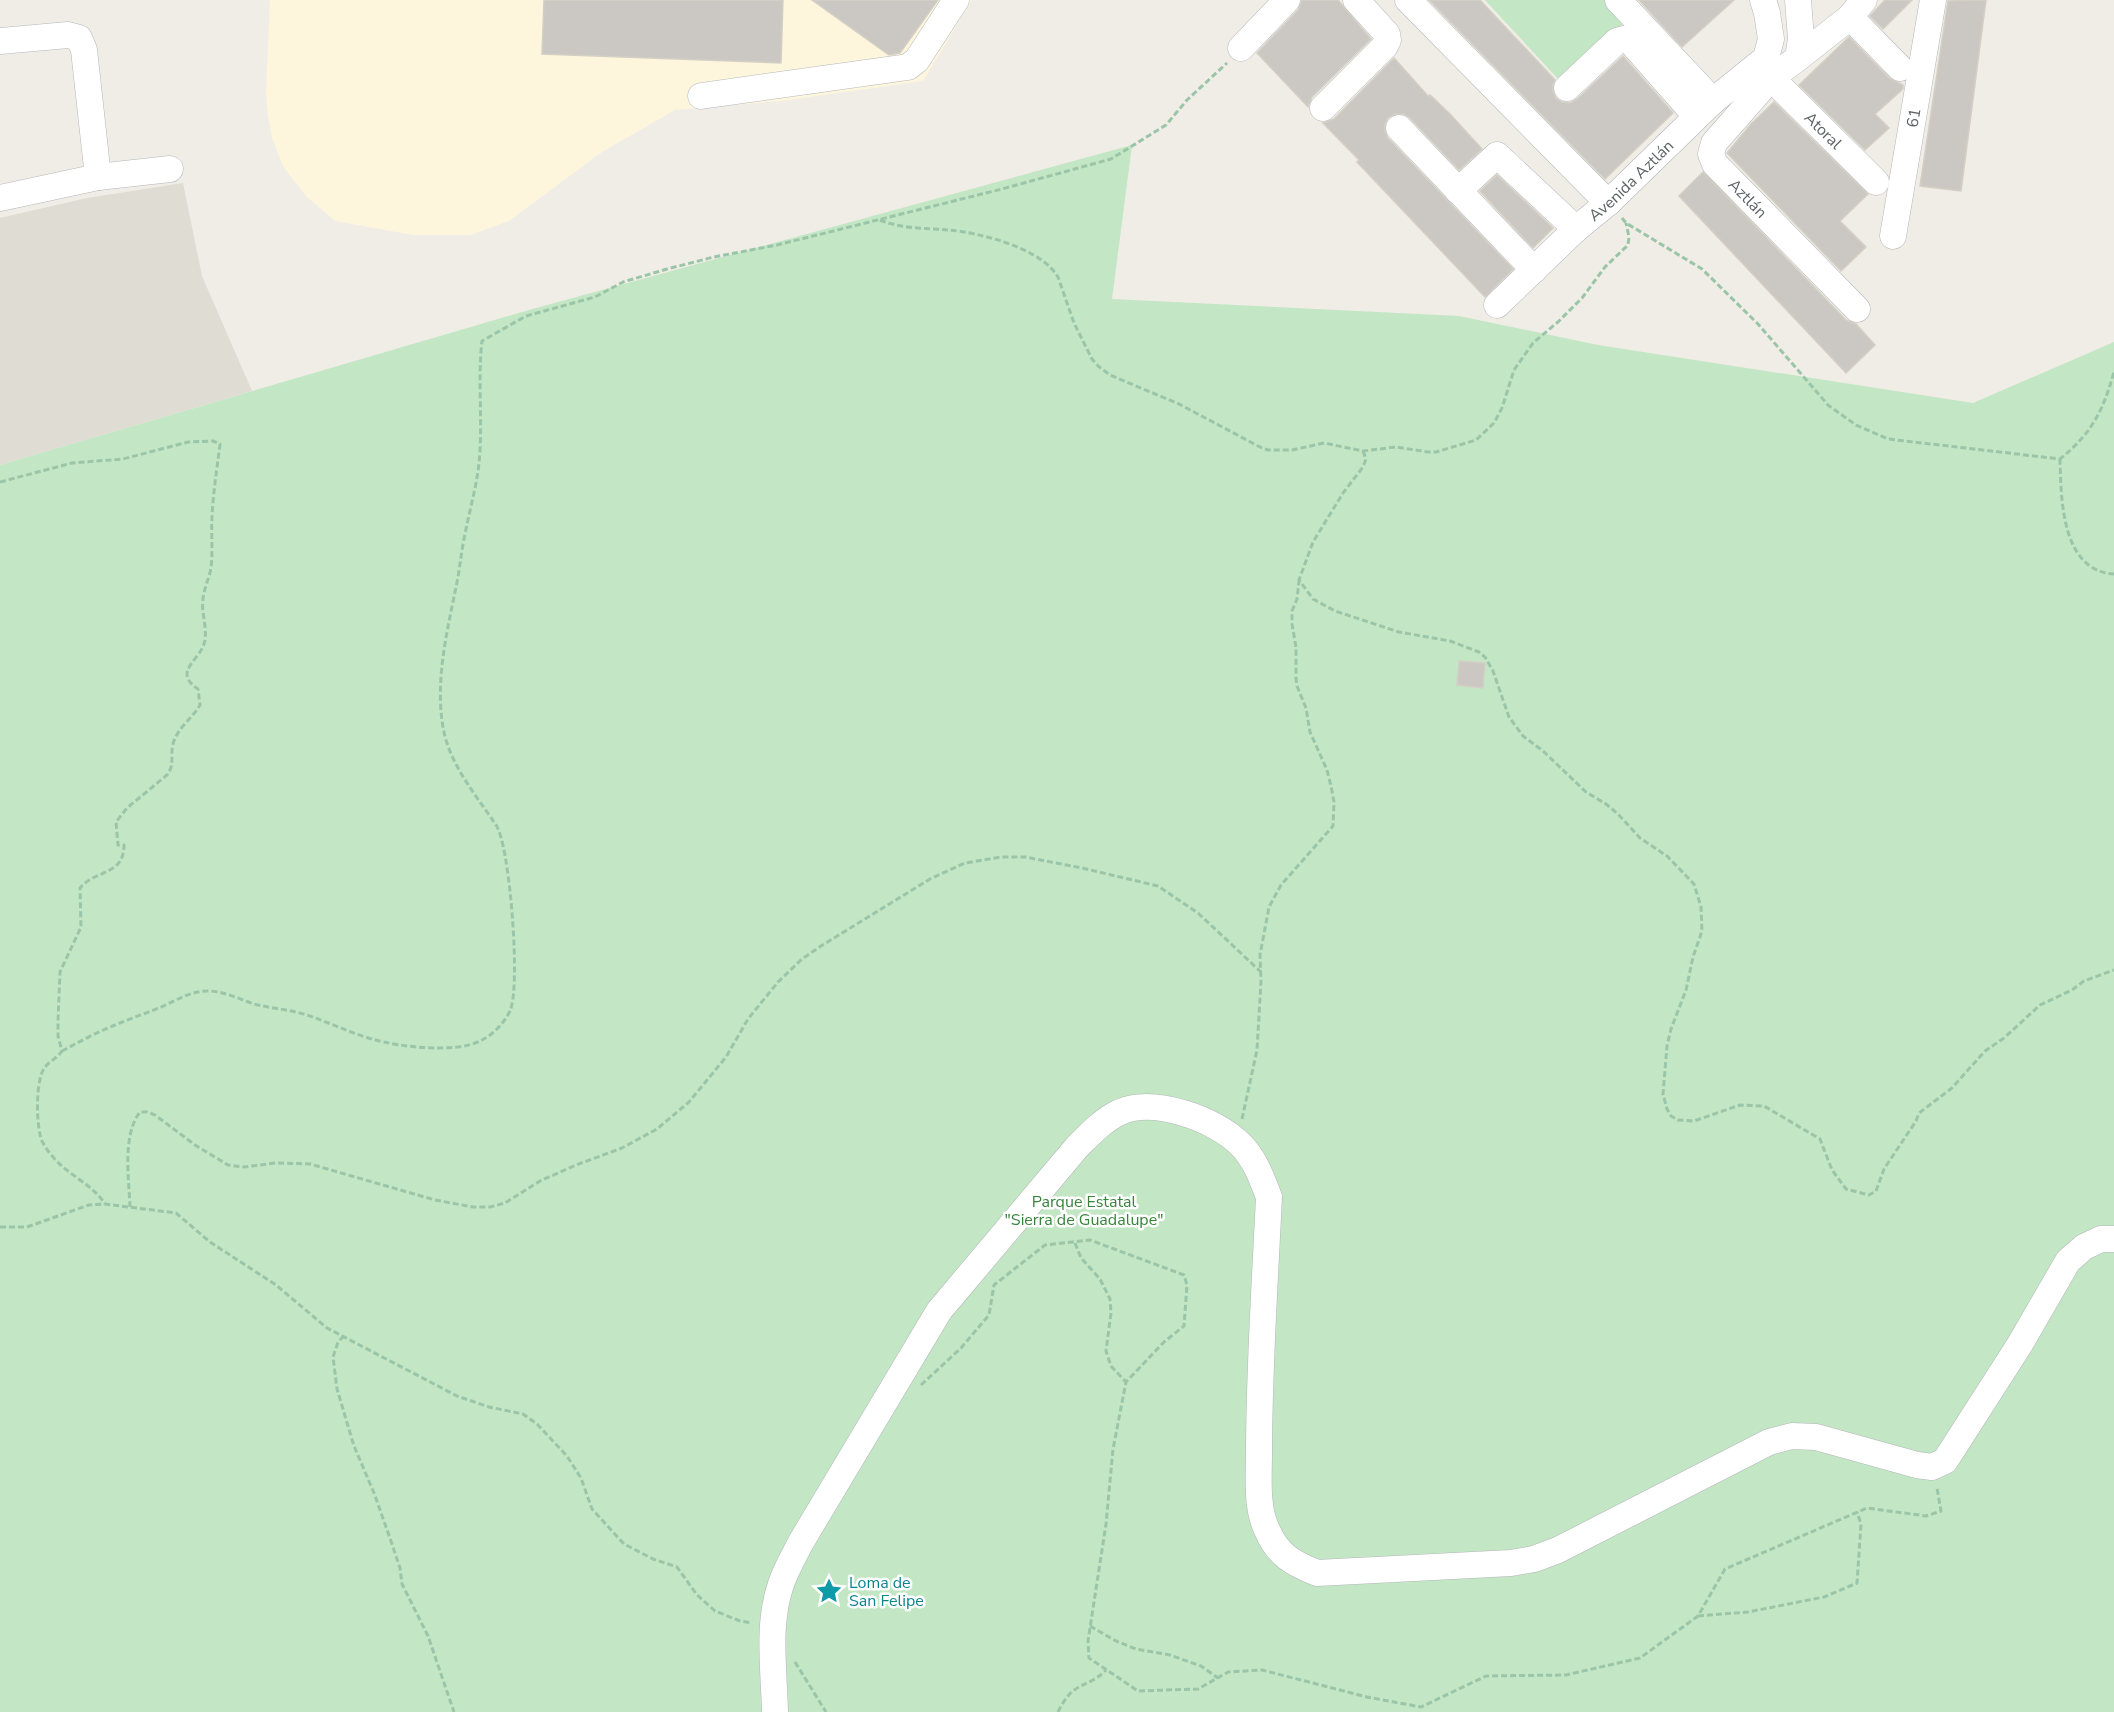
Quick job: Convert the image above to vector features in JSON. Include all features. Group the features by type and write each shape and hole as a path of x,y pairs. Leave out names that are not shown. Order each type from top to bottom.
{"street":[{"path":"700,96 908,67 916,60 956,0"},
{"path":"1241,48 1287,0"},
{"path":"1323,108 1385,46 1388,40 1387,34 1356,0"},
{"path":"1408,0 1608,203"},
{"path":"1618,0 1704,108"},
{"path":"1763,0 1771,39 1769,68"},
{"path":"1798,0 1801,39 1798,58"},
{"name":"61","path":"1893,236 1933,0"},
{"path":"1798,58 1857,8 1900,68"},
{"path":"0,41 68,35 79,38 84,50 98,177"},
{"path":"1567,88 1617,41 1624,39 1630,41 1704,108"},
{"name":"Avenida Aztlán","path":"1497,305 1576,229 1608,203 1704,108 1769,68 1798,58"},
{"name":"Atoral","path":"1769,68 1876,182"},
{"name":"Aztlán","path":"1769,68 1714,143 1711,154 1715,164 1857,309"},
{"path":"1399,128 1534,270"},
{"path":"1458,191 1497,155 1576,229"},
{"path":"0,198 98,177 170,169"},
{"path":"775,1712 773,1630 776,1604 787,1569 939,1311 1077,1147 1100,1124 1121,1112 1152,1106 1187,1114 1218,1128 1241,1144 1258,1170 1269,1197 1259,1410 1260,1506 1265,1528 1276,1549 1296,1564 1317,1573 1510,1563 1534,1559 1558,1550 1769,1442 1792,1436 1816,1437 1917,1465 1932,1467 1945,1461 2020,1344 2068,1261 2084,1247 2101,1239 2114,1239"}],"path":[{"path":"105,1204 100,1195 57,1161 46,1149 40,1134 38,1109 44,1068 62,1051 118,1023 193,993 208,991 299,1013 389,1043 435,1047 466,1046 482,1041 495,1031 506,1020 513,1006 514,940 508,876 498,826 479,802 463,774 443,729 442,711 442,665 446,633 478,468 482,341 526,316 595,297 623,282 714,257 745,252 1002,189 1111,159 1166,126 1187,100 1241,48"},
{"path":"1608,203 1626,223 1702,269 1758,324 1828,405 1856,425 1888,439 2060,459 2081,442 2106,402 2114,372"},
{"path":"878,220 893,225 981,235 1034,255 1054,270 1074,323 1098,366 1110,375 1179,404 1260,447 1268,450 1292,450 1324,443 1364,451 1396,447 1420,452 1436,452 1467,443 1483,435 1494,423 1514,370 1527,350 1582,298 1605,267 1628,245 1626,223"},
{"path":"0,482 72,463 107,462 188,442 213,441 219,444 212,517 211,568 203,599 205,640 203,648 188,667 187,675 192,685 198,689 200,705 175,738 172,769 154,787 127,808 116,822 118,845 124,845 121,861 116,868 86,882 80,888 81,927 60,972 58,1021 62,1051"},
{"path":"1241,1144 1243,1112 1257,1050 1260,956 1272,899 1291,873 1309,856 1334,826 1331,786 1312,740 1304,700 1297,686 1292,611 1299,580 1313,542 1343,493 1363,466 1366,459 1364,451"},
{"path":"2060,459 2062,507 2070,536 2081,559 2102,573 2114,574"},
{"path":"1299,580 1313,599 1335,611 1414,636 1450,641 1479,652 1485,657 1493,671 1509,717 1523,736 1543,751 1579,786 1618,814 1640,838 1667,856 1694,884 1701,907 1702,931 1693,957 1686,990 1671,1029 1663,1086 1667,1109 1671,1116 1678,1120 1702,1120 1740,1105 1764,1106 1820,1139 1832,1170 1846,1189 1869,1195 1876,1191 1884,1169 1919,1113 1952,1089 1984,1051 2004,1038 2040,1005 2072,990 2084,981 2114,970"},
{"path":"130,1207 129,1134 140,1112 147,1112 170,1124 195,1145 228,1165 244,1167 276,1163 310,1164 435,1200 473,1207 490,1207 505,1203 540,1181 622,1148 657,1129 694,1096 726,1058 748,1019 778,982 802,959 923,883 957,866 973,861 1001,857 1025,857 1158,886 1198,913 1261,972"},
{"path":"0,1227 27,1227 89,1205 105,1204 176,1213 210,1242 276,1285 321,1323 456,1396 489,1407 523,1414 544,1431 567,1456 577,1470 592,1509 624,1544 653,1559 677,1567 697,1595 715,1611 773,1630"},
{"path":"896,1384 920,1386 961,1348 989,1315 994,1285 1045,1245 1090,1240 1184,1275 1187,1285 1184,1326 1164,1342 1126,1382 1113,1449 1106,1524 1088,1641 1089,1659 1138,1691 1198,1689 1228,1672 1262,1670 1367,1697 1421,1707 1486,1676 1566,1675 1640,1659 1698,1616 1725,1569 1867,1508 1926,1516 1941,1511 1932,1467"},
{"path":"1074,1242 1081,1258 1100,1279 1110,1299 1111,1313 1106,1351 1111,1366 1126,1382"},
{"path":"344,1336 338,1342 333,1357 333,1373 337,1389 354,1446 395,1552 402,1584 428,1636 454,1712"},
{"path":"1698,1616 1748,1612 1824,1597 1857,1583 1861,1524 1857,1512"},
{"path":"1090,1626 1136,1649 1170,1655 1201,1666 1218,1678"},
{"path":"791,1656 826,1712"},
{"path":"1059,1712 1069,1693 1078,1686 1098,1679 1106,1670"}],"shaded area":[{"path":"270,0 972,0 923,81 781,101 675,110 602,152 509,221 471,235 413,235 335,221 306,196 284,168 272,138 266,94"},
{"path":"183,183 202,276 252,391 0,465 0,218 87,198"}],"green space":[{"path":"1485,0 1604,0 1624,23 1559,80"},
{"name":"Parque Estatal \"Sierra de Guadalupe\"","path":"1132,145 1112,299 1459,316 1598,345 1973,403 2114,342 2114,1712 0,1712 0,465 529,310"}],"building":[{"path":"544,0 783,0 781,63 542,54"},
{"path":"812,0 938,0 900,53 889,55"},
{"path":"1302,0 1338,0 1371,39 1312,97 1308,107 1257,53 1298,10"},
{"path":"1429,0 1480,0 1555,80 1553,92 1562,102 1570,103 1577,99 1623,56 1673,113 1605,179"},
{"path":"1639,0 1734,0 1682,47"},
{"path":"1885,0 1912,0 1883,29 1870,16"},
{"path":"1986,0 1961,191 1920,186 1948,1"},
{"path":"1849,37 1889,78 1903,85 1903,89 1875,114 1889,128 1865,150 1799,85"},
{"path":"1394,58 1428,96 1430,95 1450,114 1482,149 1459,170 1404,114 1395,114 1388,118 1385,124 1388,138 1513,269 1485,297 1323,123 1334,119"},
{"path":"1774,102 1868,194 1840,221 1866,247 1841,271 1727,153 1751,124"},
{"path":"1703,172 1846,320 1856,324 1875,345 1846,373 1679,196"},
{"path":"1497,175 1553,228 1533,248 1480,191"},
{"path":"1459,661 1485,663 1483,688 1457,685"}],"place":[{"name":"Loma de San Felipe","path":"829,1591"}]}
